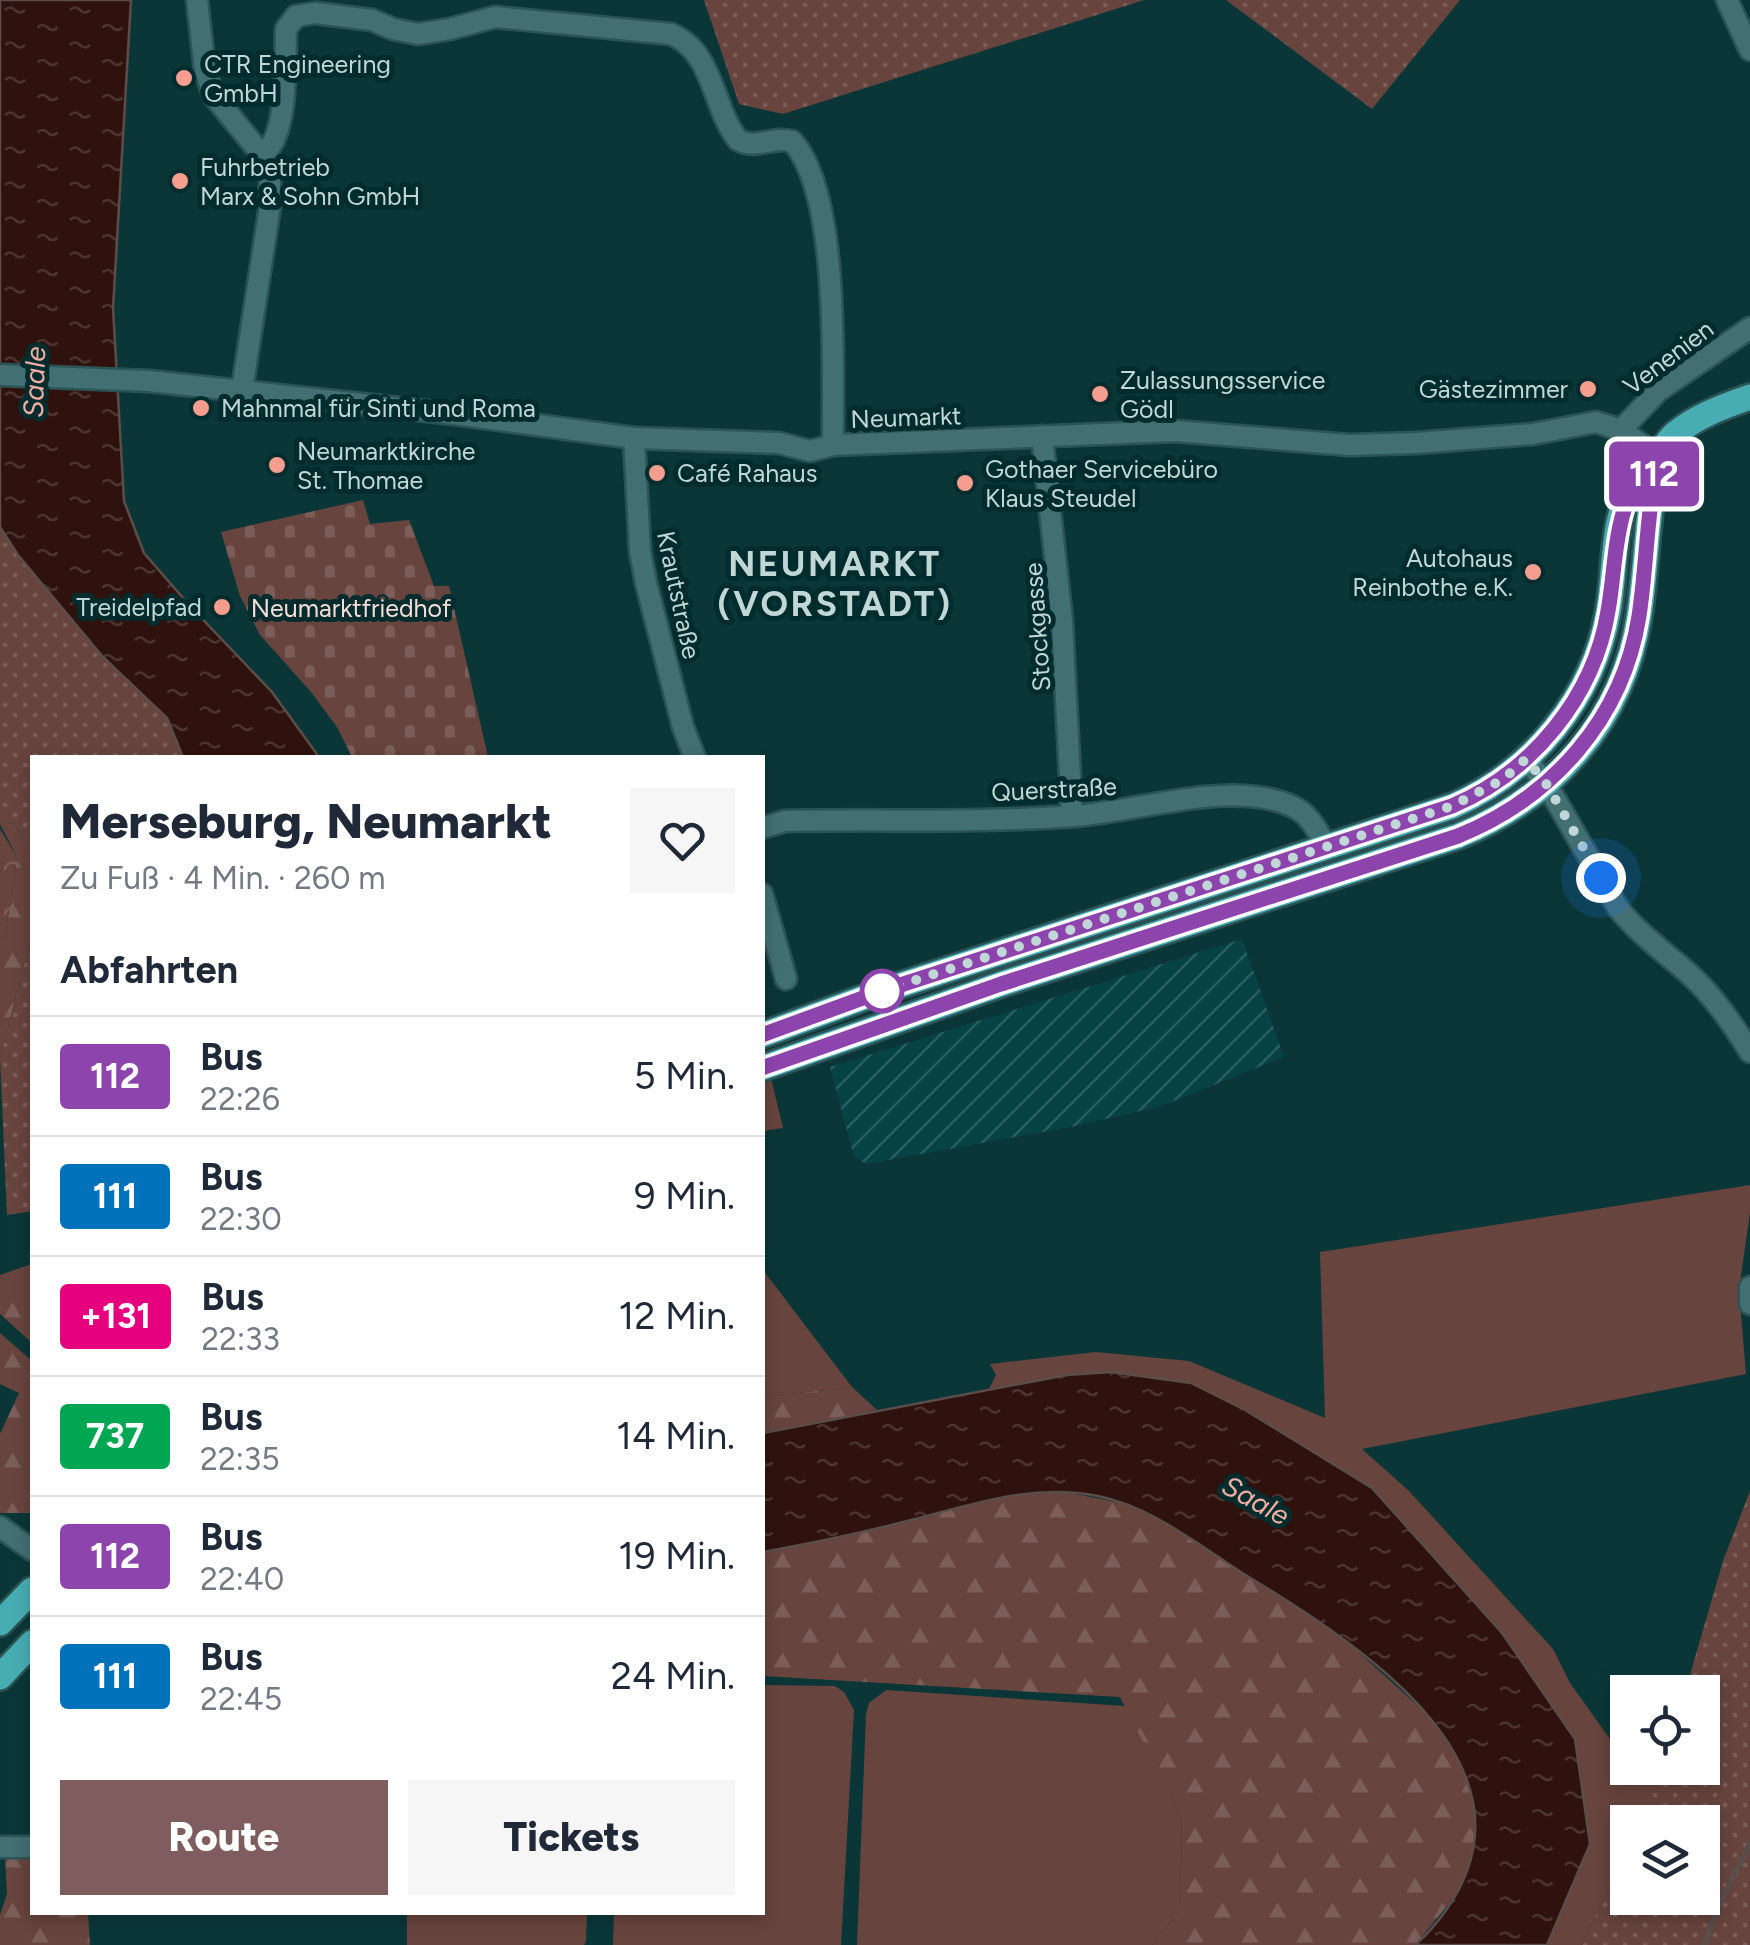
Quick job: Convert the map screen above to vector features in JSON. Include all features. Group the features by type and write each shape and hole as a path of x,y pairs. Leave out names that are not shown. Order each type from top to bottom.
{"main road":[{"path":"765,1034 882,991 1478,795 1526,759 1567,712 1594,664 1608,612 1619,521 1630,489 1642,470 1675,434 1722,406 1750,397"},
{"path":"765,1067 983,990 1458,836 1487,824 1547,785 1600,720 1631,652 1639,616 1658,456"},
{"path":"0,1623 30,1592"},
{"path":"0,1677 30,1645"}],"street":[{"path":"197,0 205,70 213,94 262,156 270,176 270,206 242,390"},
{"path":"1727,0 1750,50"},
{"path":"262,156 276,143 280,126 286,28 290,21 305,14 372,20 418,34 495,17 656,32 685,40 702,62 738,140 754,145 780,139 792,141 814,181 829,256 833,445"},
{"name":"Venenien","path":"1621,430 1658,390 1750,328"},
{"name":"Neumarkt","path":"0,375 149,381 634,438 779,443 810,451 833,445 1196,431 1350,445 1534,434 1596,422 1621,430"},
{"path":"1621,430 1658,456"},
{"name":"Stockgasse","path":"1042,436 1061,604 1072,816"},
{"name":"Krautstraße","path":"634,438 643,567 683,727 694,755"},
{"path":"1526,759 1547,785 1618,908 1632,926 1713,998 1750,1052"},
{"name":"Querstraße","path":"765,827 784,820 1072,816 1230,794 1266,798 1302,809 1326,846"},
{"path":"765,905 786,979"},
{"path":"1750,1287 1750,1304"},
{"path":"0,1527 30,1549"},
{"path":"0,1847 30,1847"}],"shaded area":[{"path":"1242,939 1284,1057 1161,1106 1076,1126 866,1164 854,1157 830,1067"}],"green space":[{"path":"704,0 1144,0 783,114 739,104"},
{"path":"1226,0 1460,0 1372,109"},
{"name":"Neumarktfriedhof","path":"363,500 370,524 409,520 434,586 449,586 488,755 351,755 337,727 311,692 260,635 240,596 221,532"},
{"path":"0,527 18,555 103,656 167,718 182,755 30,755 30,846 13,823 0,824"},
{"path":"13,823 30,846 30,943 0,1058 0,940 5,937 17,857 0,824"},
{"path":"0,829 17,857 5,937 0,940"},
{"path":"30,943 30,1211 7,1215 0,1058"},
{"path":"771,1078 783,1128 765,1131 765,1080"},
{"path":"1750,1185 1739,1290 1746,1374 1362,1449 1409,1491 1553,1649 1570,1683 1610,1739 1610,1785 1658,1785 1649,1805 1610,1805 1610,1886 1581,1945 1547,1945 1590,1844 1502,1633 1372,1488 1245,1410 1191,1383 1111,1372 1067,1375 989,1389 996,1375 990,1364 1096,1352 1189,1361 1325,1418 1320,1252"},
{"path":"30,1265 30,1341 0,1314 0,1275"},
{"path":"765,1273 852,1387 765,1397"},
{"path":"0,1333 30,1359 30,1513 0,1513 0,1434 19,1393 0,1384"},
{"path":"852,1387 877,1410 765,1433 765,1397"},
{"path":"1059,1491 1138,1506 1333,1629 1430,1717 1453,1747 1469,1784 1477,1824 1474,1854 1460,1890 1415,1945 1152,1945 1180,1910 1182,1818 1120,1697 765,1676 765,1551 908,1521 1004,1494"},
{"path":"1750,1491 1750,1945 1581,1945 1610,1886 1610,1915 1720,1915 1720,1805 1648,1805 1657,1785 1720,1785 1720,1675 1690,1675 1723,1561"},
{"path":"765,1685 835,1686 844,1692 854,1710 841,1945 613,1945 614,1915 765,1915"},
{"path":"886,1690 1126,1706 1182,1818 1180,1910 1152,1945 857,1945 866,1714 869,1703"},
{"path":"5,1856 30,1858 30,1915 88,1915 90,1945 0,1945 0,1915 7,1894"},
{"path":"407,1915 587,1915 584,1945 407,1945"}],"water":[{"name":"Saale","path":"0,0 131,0 113,308 124,501 144,553 272,692 318,755 182,755 167,718 103,657 18,555 0,527"},
{"name":"Saale","path":"1111,1372 1191,1383 1245,1410 1372,1488 1502,1633 1575,1739 1590,1844 1547,1945 1415,1945 1445,1911 1463,1881 1475,1823 1466,1777 1442,1734 1409,1695 1368,1658 1325,1626 1156,1518 1098,1496 1026,1494 765,1552 765,1433 1067,1375"}],"waterway":[{"path":"1704,1945 1750,1843"}],"bus line":[{"name":"112","path":"765,1034 882,991 1452,806 1502,780 1548,736 1567,712 1594,664 1608,612 1619,521 1630,489 1642,470 1658,456 1639,616 1620,684 1576,754 1547,785 1516,807 1458,836 1001,984 765,1067"}],"place":[{"name":"CTR Engineering GmbH","path":"184,78"},
{"name":"Fuhrbetrieb Marx & Sohn GmbH","path":"180,181"},
{"name":"Gästezimmer","path":"1588,389"},
{"name":"Zulassungsservice Gödl","path":"1100,394"},
{"name":"Mahnmal für Sinti und Roma","path":"201,408"},
{"name":"Neumarktkirche St. Thomae","path":"277,465"},
{"name":"Café Rahaus","path":"657,473"},
{"name":"Gothaer Servicebüro Klaus Steudel","path":"965,483"},
{"name":"Autohaus Reinbothe e.K.","path":"1533,572"},
{"name":"Treidelpfad","path":"222,607"}],"district":[{"name":"NEUMARKT (VORSTADT)","path":"835,584"}],"route":[{"path":"882,991 1452,806 1502,780 1526,759 1547,785 1601,878"}]}
